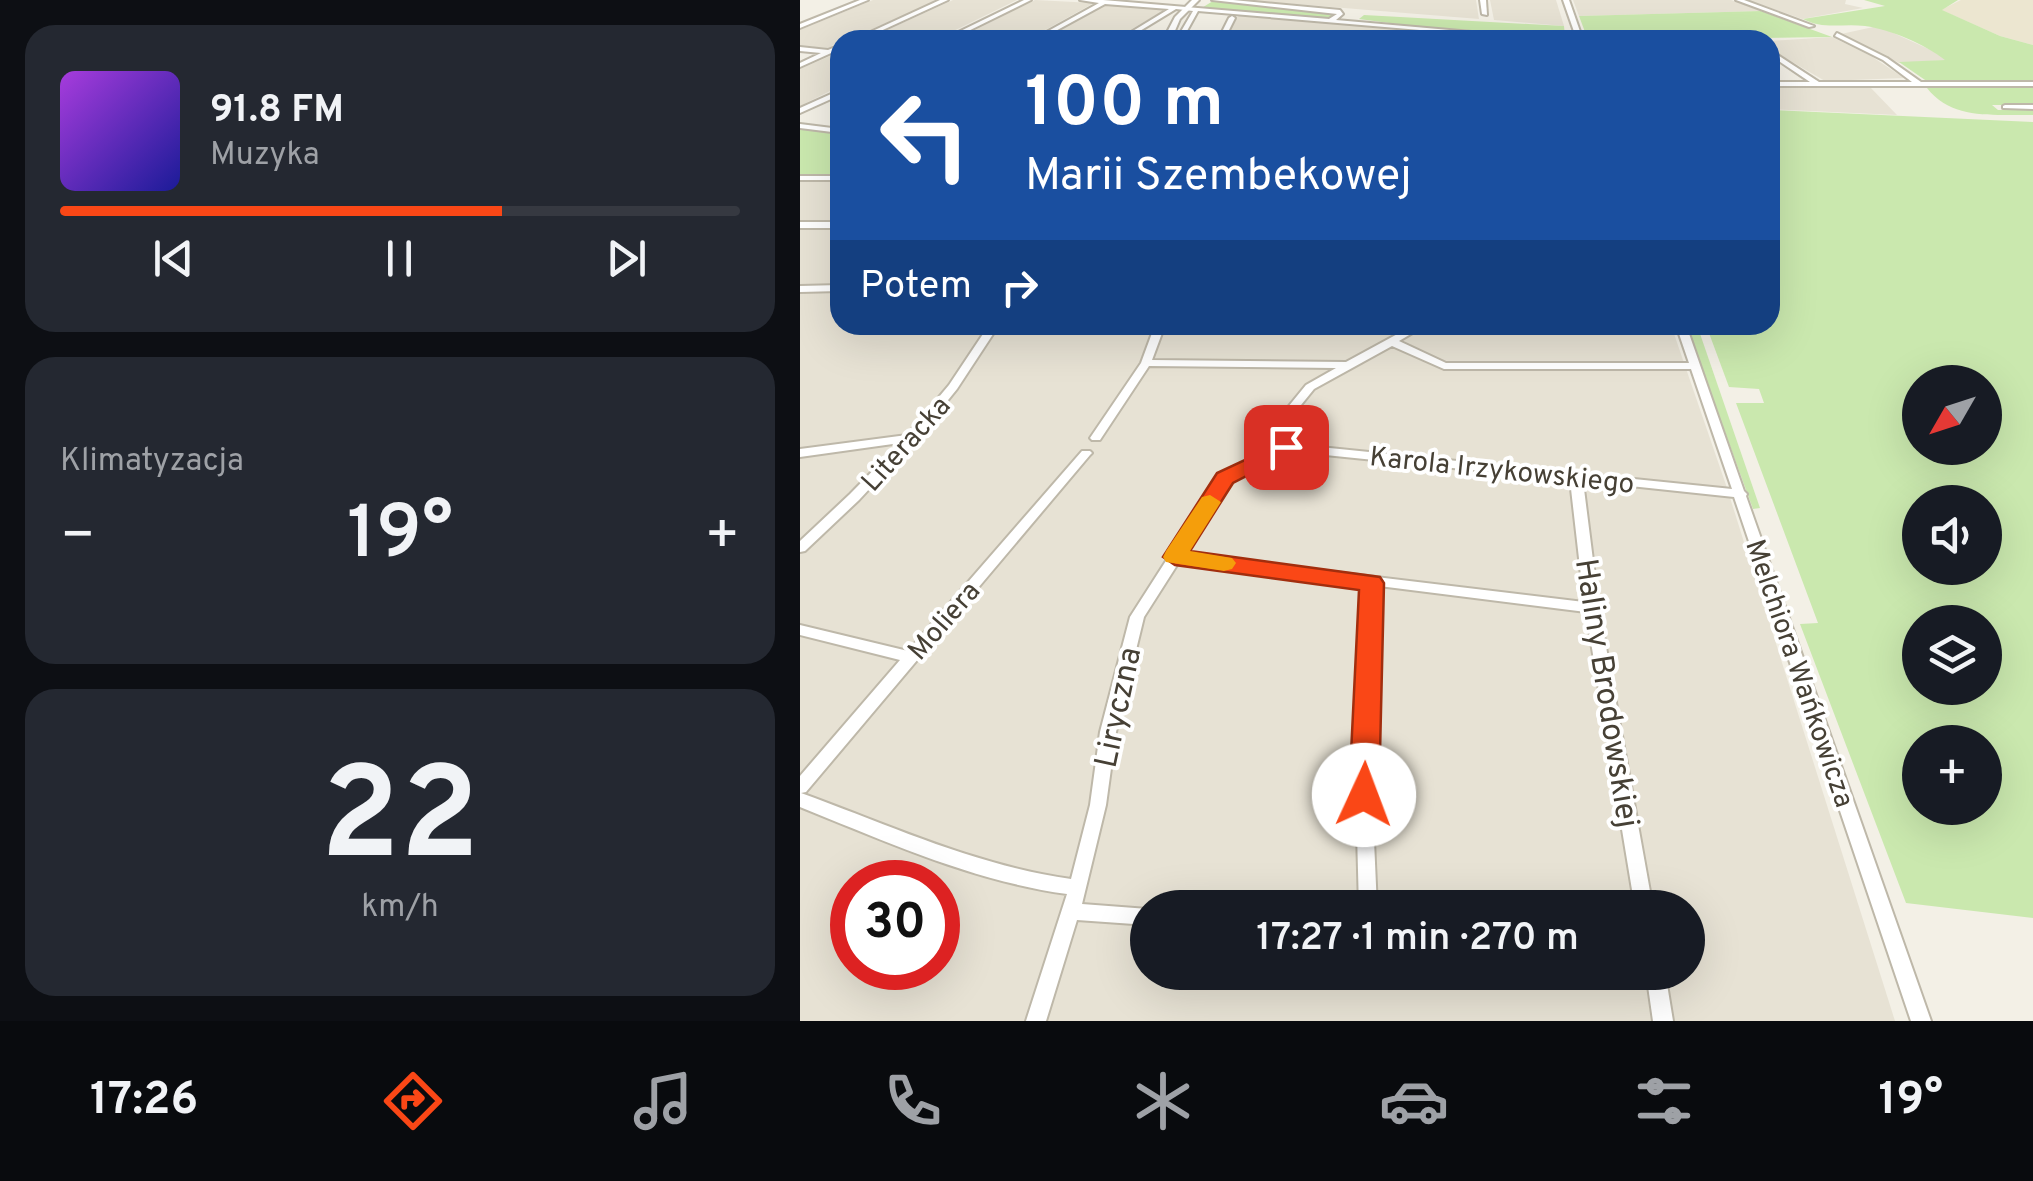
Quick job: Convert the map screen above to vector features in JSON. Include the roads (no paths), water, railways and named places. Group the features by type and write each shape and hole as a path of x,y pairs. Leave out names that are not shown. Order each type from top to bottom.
{"street":[{"path":"800,26 866,0"},
{"path":"878,30 945,0"},
{"path":"966,30 1028,0"},
{"path":"1084,0 1420,30"},
{"path":"1174,30 1193,7 1205,0"},
{"path":"1215,0 1338,10 1340,14 1330,21"},
{"path":"1483,0 1485,14"},
{"path":"1566,0 1576,30"},
{"path":"1739,0 1811,26"},
{"path":"1053,30 1104,2"},
{"path":"1138,30 1175,8"},
{"path":"1226,30 1232,18"},
{"path":"1837,36 1885,60 1919,84"},
{"path":"800,49 830,52"},
{"path":"800,65 830,52"},
{"path":"1780,59 1819,84"},
{"path":"1780,84 2033,84"},
{"path":"800,111 830,97"},
{"path":"2005,107 2033,107"},
{"path":"800,126 830,130"},
{"path":"800,178 830,178"},
{"path":"800,225 830,225"},
{"path":"800,289 830,288"},
{"name":"Literacka","path":"800,548 914,438 942,405 988,335"},
{"path":"1096,438 1146,363 1156,335"},
{"path":"1146,363 1348,365 1404,335"},
{"name":"Melchiora Wańkowicza","path":"1684,335 1920,1021"},
{"path":"1392,342 1444,366 1695,366"},
{"name":"Karola Irzykowskiego","path":"1348,365 1310,387 1263,445 1741,494"},
{"path":"800,454 914,438"},
{"name":"Liryczna","path":"1036,1021 1078,888 1128,646 1138,617 1225,478 1286,447"},
{"name":"Moliera","path":"800,788 1086,454"},
{"name":"Haliny Brodowskiej","path":"1576,478 1592,608 1641,890"},
{"path":"1175,557 1592,608"},
{"path":"1367,890 1364,795 1372,583"},
{"path":"800,630 910,657"},
{"path":"800,800 971,866 1032,884 1078,888"},
{"path":"1072,911 1130,915"},
{"path":"1658,990 1662,1021"}]}
